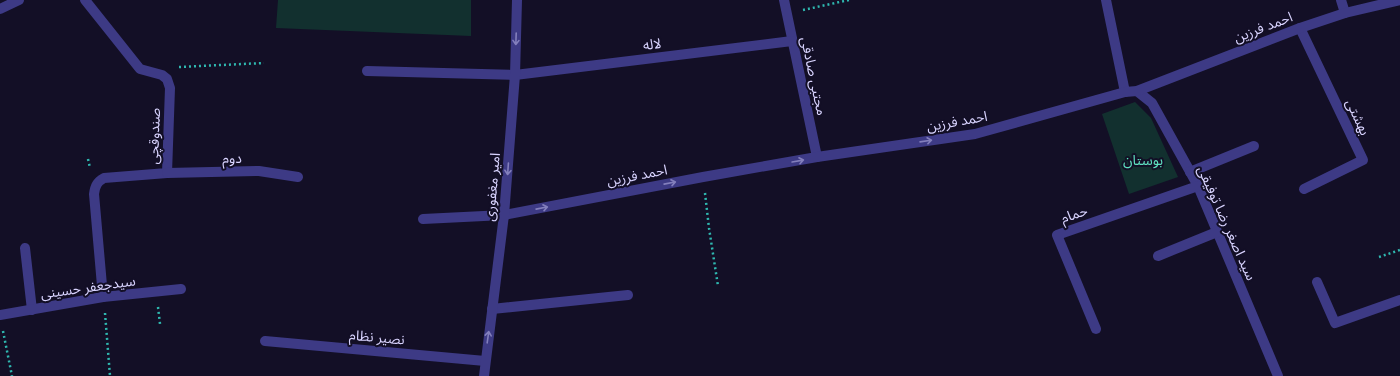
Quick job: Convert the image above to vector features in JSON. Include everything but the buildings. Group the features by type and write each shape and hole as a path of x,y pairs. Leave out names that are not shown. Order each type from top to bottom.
{"street":[{"path":"1,5 19,0"},
{"name":"صندوقچی","path":"85,0 140,69 162,75 168,80 170,88 167,173 104,178 99,180 95,186 94,194 103,297"},
{"name":"امیر مغفوری","path":"484,376 504,215 515,75 517,0"},
{"name":"مجتبی صادقی","path":"784,0 817,157"},
{"path":"1106,0 1125,92"},
{"path":"1341,0 1345,13"},
{"name":"احمد فرزین","path":"424,219 504,215 817,157 976,134 1125,92 1137,91 1300,28 1345,13 1400,0"},
{"name":"بهشتی","path":"1300,28 1363,160 1304,189"},
{"name":"لاله","path":"366,71 515,75 792,41"},
{"name":"سید اصغر رضا توفیقی","path":"1137,91 1152,103 1198,186 1278,376"},
{"path":"1190,172 1254,146"},
{"name":"دوم","path":"167,173 259,171 298,177"},
{"name":"حمام","path":"1096,329 1056,235 1198,186"},
{"path":"1158,256 1217,232"},
{"path":"25,248 32,310"},
{"path":"1317,282 1335,323 1400,300"},
{"name":"سیدجعفر حسینی","path":"0,315 103,297 181,290"},
{"path":"492,309 628,295"},
{"name":"نصیر نظام","path":"266,341 485,361"}],"path":[{"path":"787,14 849,0"},
{"path":"171,68 264,63"},
{"path":"703,177 718,286"},
{"path":"1379,257 1400,250"},
{"path":"103,297 110,376"},
{"path":"0,315 12,376"}],"green space":[{"path":"278,0 471,0 471,36 276,28"},
{"name":"بوستان","path":"1135,102 1151,118 1178,177 1129,194 1102,114"}]}
